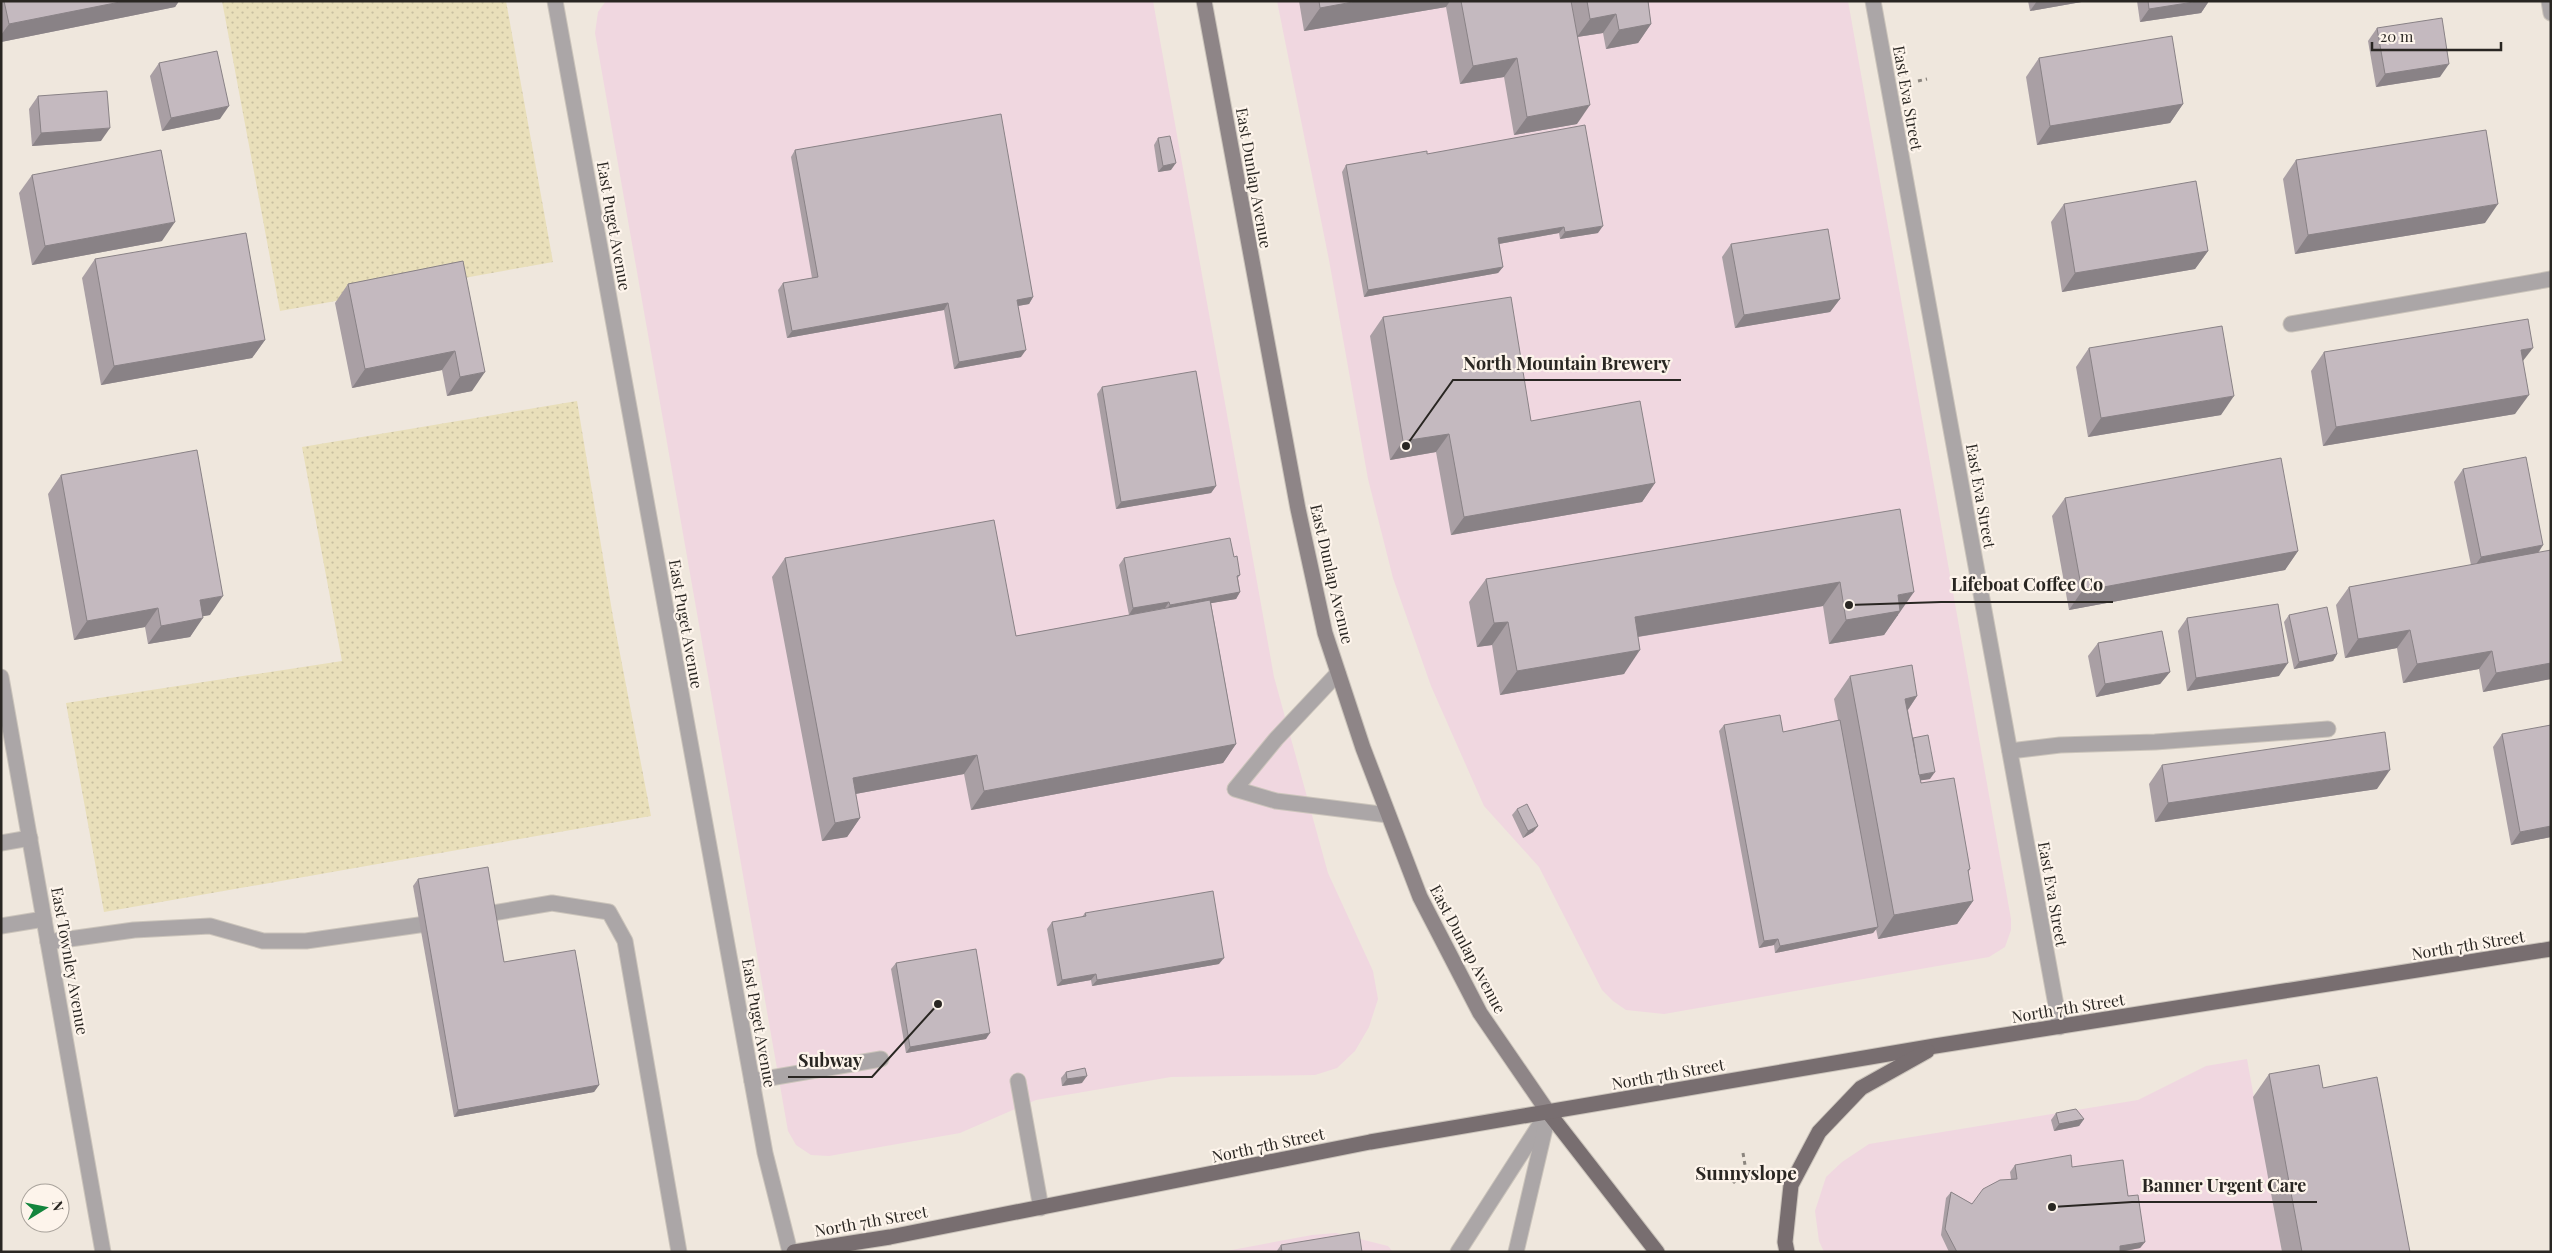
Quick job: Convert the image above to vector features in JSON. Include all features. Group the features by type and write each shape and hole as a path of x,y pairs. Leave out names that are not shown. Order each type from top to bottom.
{"main road":[{"name":"East Dunlap Avenue","path":"1204,1 1298,509 1326,633 1338,673 1363,748 1420,897 1480,1013 1548,1112"},
{"name":"North 7th Street","path":"794,1252 883,1238 1041,1208 1370,1142 1935,1046 2551,949"},
{"path":"1787,1252 1785,1242 1791,1185 1819,1132 1861,1088 1935,1046"},
{"path":"1548,1112 1656,1252"}],"street":[{"name":"East Puget Avenue","path":"555,1 765,1153 790,1252"},
{"name":"East Eva Street","path":"1873,1 2060,1027"},
{"path":"2549,1 2551,13"},
{"path":"2291,324 2551,279"},
{"path":"1338,673 1276,739 1235,788 1276,801 1388,815"},
{"name":"East Townley Avenue","path":"1,677 103,1252"},
{"path":"2010,751 2060,745 2155,742 2328,729"},
{"path":"1,843 30,838"},
{"path":"48,942 134,930 210,926 263,941 306,942 552,903 609,912 624,941 679,1252"},
{"path":"1,926 44,919"},
{"path":"752,1081 881,1059"},
{"path":"1018,1081 1041,1208"},
{"path":"1458,1252 1548,1112"},
{"path":"1516,1252 1548,1112"}],"path":[{"path":"1744,1153 1746,1171"},
{"path":"1746,1171 1762,1176"},
{"path":"1733,1183 1746,1171"}],"shaded area":[{"path":"606,1 1153,1 1274,677 1328,873 1373,971 1378,999 1369,1027 1355,1051 1337,1068 1315,1075 1171,1077 1036,1100 960,1133 829,1156 811,1155 796,1145 788,1131 595,33 598,12"},
{"path":"1277,1 1848,1 2011,919 2011,930 2005,947 1989,957 1664,1014 1626,1010 1602,990 1539,867 1484,806 1431,686 1393,578 1368,479 1329,260"},
{"path":"2247,1059 2282,1252 1824,1252 1819,1241 1815,1211 1826,1177 1842,1162 1869,1144 2138,1100 2206,1066"},
{"path":"1336,1233 1388,1246 1393,1252 1221,1252 1312,1235"}],"sand":[{"path":"222,1 506,1 553,262 280,311"},
{"path":"577,401 613,617 651,816 104,912 66,703 342,661 302,447"}],"building":[{"path":"4,1 125,1 9,24"},
{"path":"1319,1 1358,1 1320,8"},
{"path":"1461,1 1571,1 1590,105 1527,117 1517,58 1473,66"},
{"path":"1587,1 1648,1 1651,24 1619,30 1616,14 1590,19"},
{"path":"2148,1 2200,1 2149,9"},
{"path":"2442,18 2449,64 2385,74 2377,28"},
{"path":"2172,36 2183,104 2050,126 2039,58"},
{"path":"217,51 229,106 171,118 159,63"},
{"path":"107,91 110,128 41,133 38,96"},
{"path":"1001,114 1033,297 1017,300 1026,350 959,362 948,303 792,331 783,283 818,277 795,150"},
{"path":"1585,125 1603,226 1565,232 1564,227 1498,238 1503,267 1368,290 1346,165 1427,151 1427,154"},
{"path":"2486,130 2498,204 2308,235 2296,160"},
{"path":"1170,136 1176,163 1163,166 1158,138"},
{"path":"161,150 175,222 45,246 32,175"},
{"path":"2196,181 2208,251 2075,273 2064,204"},
{"path":"1828,229 1840,299 1744,315 1731,244"},
{"path":"246,233 265,340 114,366 95,259"},
{"path":"463,261 485,372 460,377 455,351 365,369 348,284"},
{"path":"1511,297 1531,421 1640,401 1655,483 1464,517 1449,434 1403,441 1383,317"},
{"path":"2528,319 2533,348 2521,350 2529,395 2336,427 2324,352"},
{"path":"2222,326 2234,396 2101,418 2089,348"},
{"path":"1196,371 1216,486 1121,502 1102,387"},
{"path":"197,450 223,596 200,600 203,618 161,626 158,608 87,621 61,475"},
{"path":"2526,457 2543,545 2481,557 2463,469"},
{"path":"2281,458 2298,551 2082,591 2065,498"},
{"path":"1900,509 1914,592 1898,595 1900,611 1846,620 1840,582 1635,617 1640,650 1517,671 1508,622 1494,623 1486,579"},
{"path":"994,520 1016,636 1210,600 1236,744 984,791 977,755 853,778 860,818 835,823 785,558"},
{"path":"1230,538 1234,557 1237,556 1240,575 1237,576 1240,592 1170,605 1169,602 1133,608 1124,558"},
{"path":"2551,550 2551,663 2496,673 2492,651 2417,664 2410,630 2358,639 2349,587"},
{"path":"2278,604 2288,663 2196,678 2187,618"},
{"path":"2327,607 2337,654 2299,662 2289,615"},
{"path":"2162,631 2170,672 2105,684 2098,643"},
{"path":"1912,665 1917,696 1905,699 1921,783 1954,778 1970,869 1968,870 1973,901 1894,915 1850,676"},
{"path":"1780,715 1783,732 1840,720 1878,927 1780,946 1778,939 1764,941 1724,725"},
{"path":"2551,725 2551,826 2520,832 2502,734"},
{"path":"2385,732 2390,770 2168,803 2162,765"},
{"path":"1928,735 1935,772 1919,775 1913,738"},
{"path":"1527,804 1538,826 1528,831 1517,809"},
{"path":"488,867 504,962 575,950 599,1085 458,1110 418,879"},
{"path":"1213,891 1224,958 1097,980 1096,974 1062,980 1052,922 1086,916 1085,913"},
{"path":"976,949 990,1033 910,1047 896,963"},
{"path":"2319,1065 2323,1088 2377,1077 2410,1252 2302,1252 2269,1074"},
{"path":"1085,1068 1087,1076 1067,1079 1066,1072"},
{"path":"2076,1109 2084,1119 2059,1124 2056,1113"},
{"path":"2071,1155 2072,1167 2123,1160 2128,1196 2138,1195 2145,1242 2120,1246 2120,1252 1957,1252 1945,1229 1951,1192 1972,1204 1983,1189 2000,1180 2017,1179 2015,1165"},
{"path":"1359,1232 1362,1252 1282,1252 1281,1245"}],"place":[{"name":"North Mountain Brewery","path":"1406,446"},
{"name":"Lifeboat Coffee Co","path":"1849,605"},
{"name":"Subway","path":"938,1004"},
{"name":"Banner Urgent Care","path":"2052,1207"}],"district":[{"name":"Sunnyslope","path":"1746,1173"}]}
